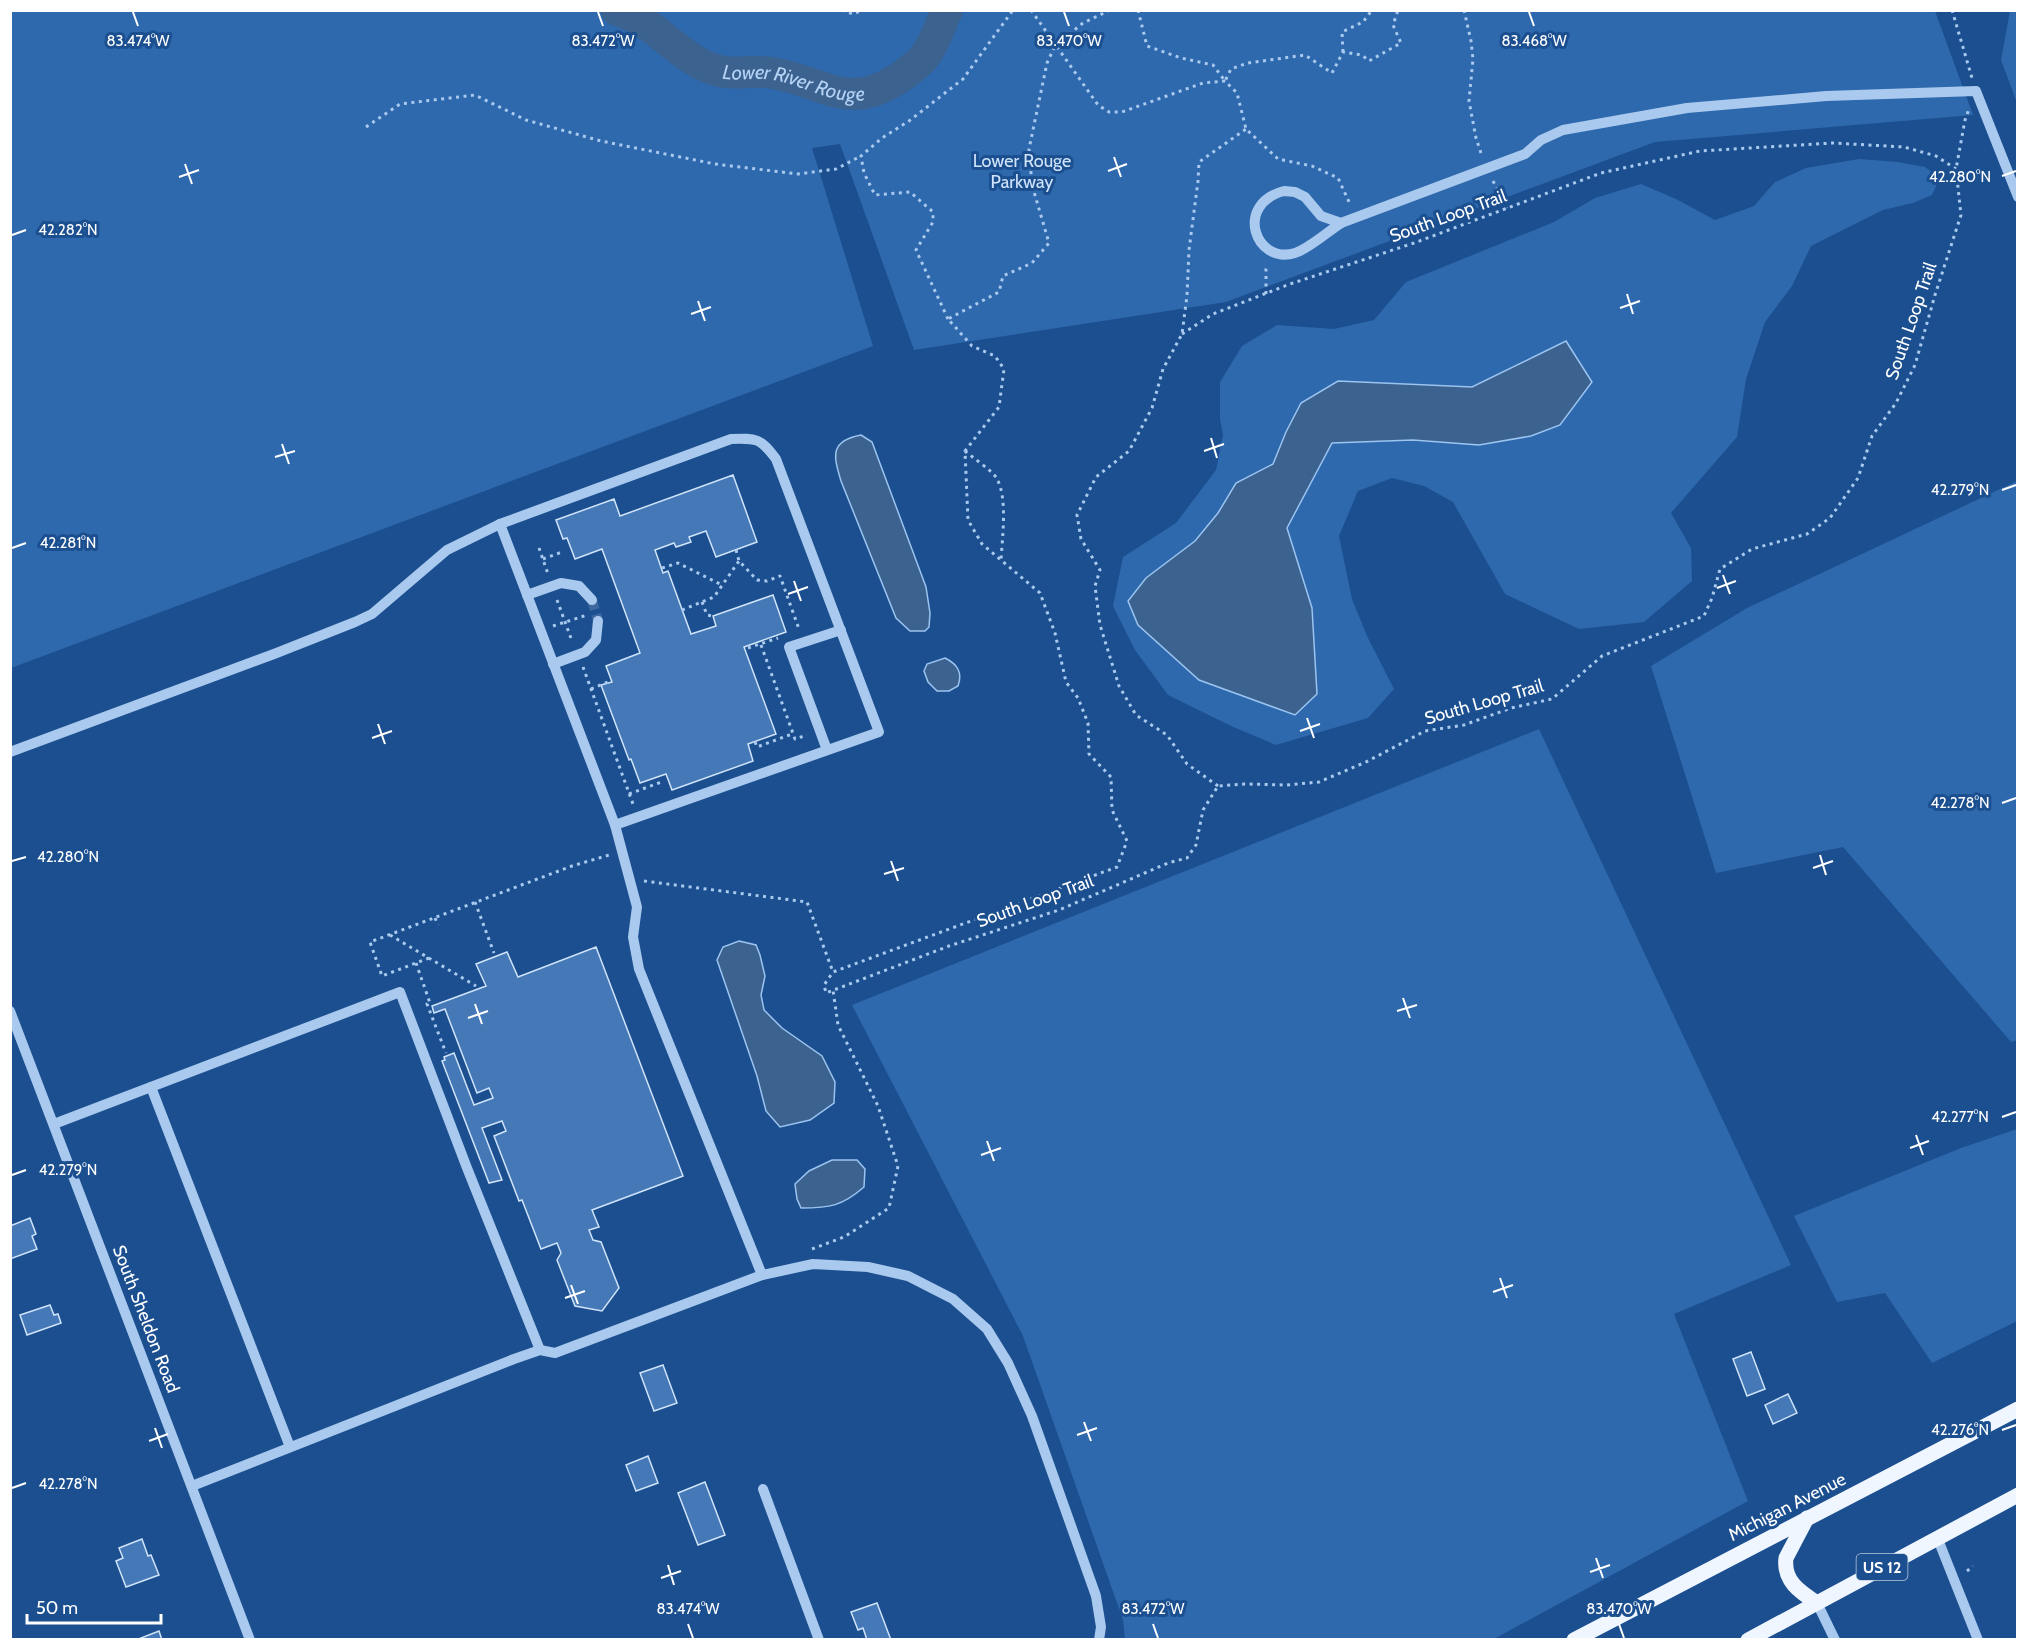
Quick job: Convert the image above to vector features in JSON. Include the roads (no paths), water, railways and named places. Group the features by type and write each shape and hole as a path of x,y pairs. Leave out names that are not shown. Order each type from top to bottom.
{"main road":[{"name":"Michigan Avenue","path":"1574,1640 2018,1409"},
{"name":"US 12","path":"1748,1640 2018,1495"},
{"path":"1807,1518 1786,1558 1785,1565 1792,1584 1817,1603"}],"street":[{"path":"1341,223 1321,216 1305,197 1295,192 1284,191 1264,200 1257,209 1254,220 1258,239 1264,246 1283,255 1293,254 1354,217 1525,154 1541,140 1563,130 1687,108 1826,96 1976,91 2018,197"},
{"path":"10,752 355,622 372,614 447,550 500,524 731,440 753,438 767,448 776,459 879,732 615,825"},
{"path":"500,524 615,825 637,907 633,937 639,969 762,1275"},
{"path":"527,595 561,583 579,586 592,600"},
{"path":"553,664 585,652 596,640 598,621"},
{"path":"827,750 789,646 841,630"},
{"path":"54,1124 400,992 466,1168 540,1350"},
{"name":"South Sheldon Road","path":"10,1011 250,1640"},
{"path":"151,1087 290,1447"},
{"path":"192,1486 514,1359 540,1350 555,1353 762,1275 813,1264 868,1267 908,1276 953,1299 987,1329 1008,1363 1032,1416 1072,1525 1096,1596 1101,1627 1099,1640"},
{"path":"763,1488 819,1640"},
{"path":"1937,1537 1978,1640"},
{"path":"1817,1603 1835,1640"}],"waterway":[{"name":"Lower River Rouge","path":"617,10 641,21 683,53 714,70 772,73 847,94 873,91 905,74 925,56 947,10"}],"tunnel":[{"path":"592,600 598,621"}],"park label":[{"name":"Lower Rouge Parkway","path":"1022,171"}]}
